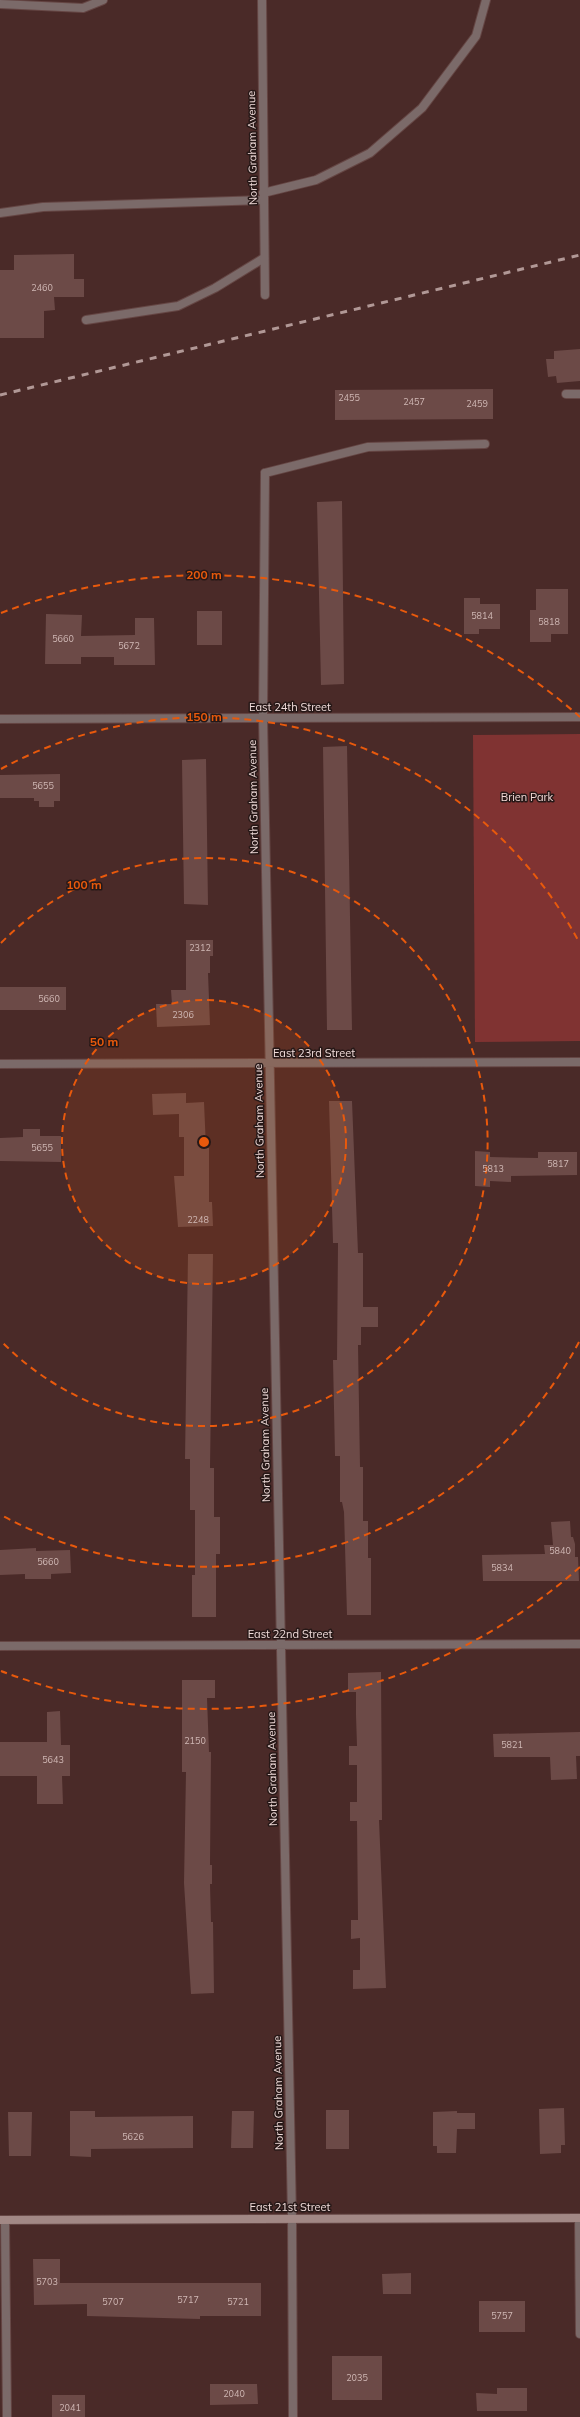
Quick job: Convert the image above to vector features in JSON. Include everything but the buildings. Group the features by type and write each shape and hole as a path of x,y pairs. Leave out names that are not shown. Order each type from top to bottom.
{"main road":[{"name":"East 21st Street","path":"2,2220 580,2218"}],"street":[{"path":"0,4 83,8 103,0"},
{"name":"North Graham Avenue","path":"262,0 265,295"},
{"path":"0,213 43,207 263,197 316,180 370,153 422,108 476,36 486,0"},
{"path":"86,320 178,306 215,288 264,258"},
{"path":"566,394 580,394"},
{"name":"North Graham Avenue","path":"293,2417 292,2218 263,717 265,472 368,447 485,444"},
{"name":"East 24th Street","path":"0,719 580,717"},
{"name":"East 23rd Street","path":"0,1064 580,1062"},
{"name":"East 22nd Street","path":"0,1646 580,1644"},
{"path":"580,2218 580,2334"},
{"path":"2,2220 7,2417"}],"green space":[{"name":"Brien Park","path":"580,734 580,1041 475,1042 473,735"}],"railway":[{"path":"0,395 580,255"}]}
